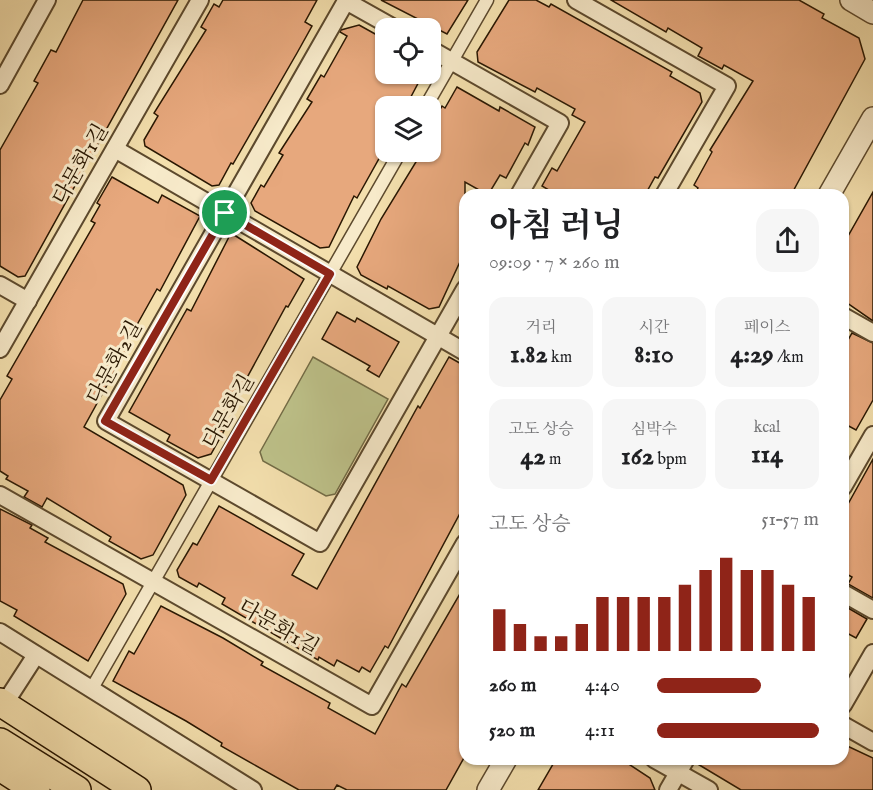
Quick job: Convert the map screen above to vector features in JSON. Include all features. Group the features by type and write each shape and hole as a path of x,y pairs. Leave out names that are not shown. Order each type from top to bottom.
{"main road":[{"path":"2,702 137,790"},
{"path":"0,742 77,790"},
{"path":"0,767 36,790"}],"street":[{"path":"0,85 47,0"},
{"path":"432,96 487,0"},
{"path":"576,0 727,86 667,189"},
{"path":"851,0 873,13"},
{"name":"다문화1길","path":"0,350 197,1"},
{"name":"다문화2길","path":"376,18 346,1 105,421 320,543 459,299"},
{"path":"441,55 560,123 522,189"},
{"path":"832,189 873,118"},
{"path":"115,149 459,348"},
{"name":"다문화길","path":"91,690 394,162"},
{"path":"0,285 28,301"},
{"path":"849,319 873,333"},
{"path":"849,477 873,435"},
{"name":"다문화1길","path":"0,495 372,706 459,558"},
{"path":"849,596 873,610"},
{"path":"0,632 254,790"},
{"path":"849,695 873,653"},
{"path":"2,702 36,656"},
{"path":"849,728 873,742"},
{"path":"488,790 503,765"},
{"path":"668,790 682,766 709,790"}],"green space":[{"path":"313,357 388,399 335,494 326,496 263,461 260,452"}],"building":[{"path":"83,0 178,0 25,276 18,277 0,266 0,150 38,83 34,81 51,50 56,52"},
{"path":"223,0 317,0 305,22 312,26 297,53 233,164 231,163 219,185 212,186 145,146 144,140 158,116 154,113 206,30 201,27 214,4 219,7"},
{"path":"381,0 468,0 447,34 441,31 441,18 416,18"},
{"path":"509,0 536,0 549,7 551,4 672,72 670,76 700,93 702,102 658,178 655,177 648,189 547,189 542,186 552,168 557,171 585,122 572,115 575,109 537,88 535,92 478,62 477,52"},
{"path":"611,0 799,0 824,14 822,18 859,38 865,59 794,189 697,189 694,185 712,152 710,150 753,81 724,65 722,69 698,56 702,48 668,28 666,32"},
{"path":"359,25 375,34 375,84 418,84 411,96 375,96 375,162 377,162 357,198 354,196 329,247 320,248 255,211 251,203 261,185 264,187 283,155 279,153 312,102 307,99 321,75 324,77 347,36 340,32"},
{"path":"457,87 499,111 500,107 535,127 528,145 525,143 506,178 500,175 492,189 477,189 465,182 465,189 459,189 459,264 439,307 429,309 388,286 387,289 361,275 357,267 381,219 416,162 441,162 442,106 445,108"},
{"path":"112,177 158,203 162,195 200,216 160,291 157,289 124,348 127,349 84,427 183,485 186,495 153,555 141,559 109,541 111,537 47,498 42,507 24,497 28,491 6,479 8,476 0,471 0,400 12,379 7,376 95,223 91,221 100,205 97,203"},
{"path":"873,192 873,321 849,304 849,234"},
{"path":"231,233 304,279 288,307 286,306 219,429 224,431 211,454 198,458 167,441 170,435 129,412 187,309 191,311"},
{"path":"337,312 355,322 357,318 399,342 379,377 367,370 370,366 322,339"},
{"path":"852,333 873,343 873,400 856,430 849,426 849,338"},
{"path":"449,357 459,363 459,515 388,648 385,646 370,672 362,667 359,672 337,660 334,666 319,657 318,660 222,604 225,598 199,583 197,587 179,577 177,570 193,543 197,545 219,506 304,554 292,575 317,589 418,406 420,408"},
{"path":"873,459 873,598 849,585 852,577 849,575 849,502"},
{"path":"0,509 32,525 30,528 48,538 45,542 123,584 126,594 88,661 14,616 17,610 0,601"},
{"path":"459,595 460,765 446,790 347,790 337,785 334,790 299,790 221,746 222,743 186,721 113,681 129,651 134,654 161,606 223,638 263,662 261,665 330,703 328,708 375,734 402,684 406,687"},
{"path":"849,608 867,619 856,638 849,634"},
{"path":"849,747 873,758 873,790 741,790 699,765 849,765"},
{"path":"553,765 630,765 650,778 655,790 538,790"}],"route":[{"path":"225,213 330,274 211,480 105,421 225,213"}]}
